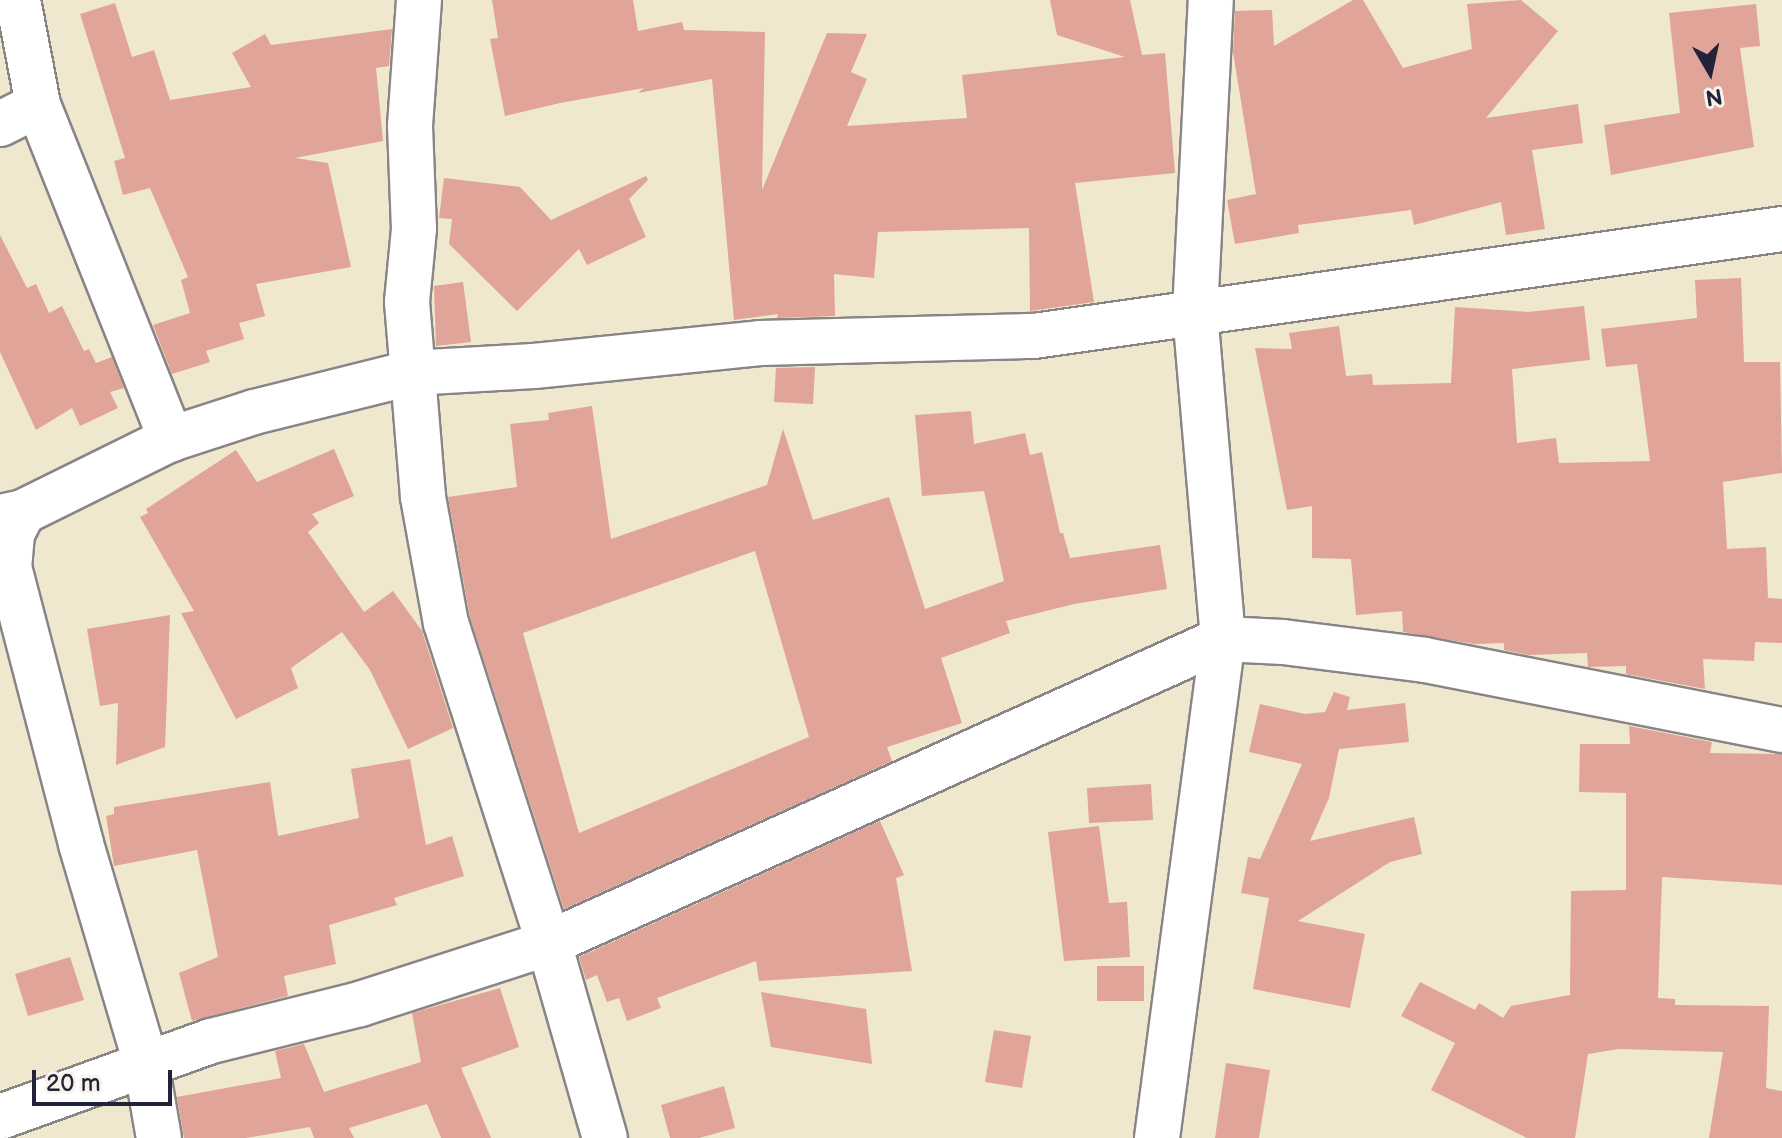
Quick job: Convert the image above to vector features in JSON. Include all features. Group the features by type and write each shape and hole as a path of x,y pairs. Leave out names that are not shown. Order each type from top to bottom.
{"street":[{"path":"18,0 38,105 171,439"},
{"path":"419,0 410,126 414,229 407,302 423,497 446,623 549,943 605,1138"},
{"path":"1157,1138 1223,639 1195,312 1211,0"},
{"path":"0,124 38,105"},
{"path":"159,1138 146,1063 81,844 9,567 11,514 171,439 254,412 411,373 534,366 760,343 1034,336 1782,229"},
{"path":"0,1117 211,1041 360,1004 549,943 1223,639 1283,642 1425,660 1782,730"}],"building":[{"path":"492,0 633,0 638,31 682,22 684,30 765,32 762,190 827,33 867,34 851,72 867,79 847,126 967,118 962,75 1125,57 1057,35 1050,0 1130,0 1142,55 1165,53 1175,173 1075,183 1094,302 1030,311 1029,228 878,232 874,278 834,274 835,316 777,318 778,314 734,320 712,79 560,103 505,116 490,39 498,38"},
{"path":"1353,0 1363,0 1403,68 1472,49 1467,4 1521,0 1558,31 1486,118 1578,104 1583,143 1532,150 1545,229 1506,235 1501,202 1414,225 1411,210 1298,225 1299,233 1235,244 1227,200 1256,194 1233,52 1235,11 1272,10 1274,46"},
{"path":"115,3 132,57 154,50 170,100 251,87 232,53 265,34 271,45 392,29 389,66 376,68 383,141 295,158 328,163 351,267 256,284 265,316 239,323 244,339 206,351 210,362 172,374 153,325 190,313 181,280 188,277 150,188 123,195 114,161 125,158 80,14"},
{"path":"1756,4 1760,46 1740,48 1754,147 1611,175 1604,125 1680,113 1669,13"},
{"path":"646,176 648,180 629,199 646,237 587,265 579,249 517,311 449,244 452,219 439,218 444,178 520,187 551,220"},
{"path":"0,235 27,288 36,284 49,313 62,306 84,351 89,349 96,363 112,357 124,388 110,392 118,408 80,426 72,408 36,430 0,352"},
{"path":"1741,278 1744,362 1780,362 1782,473 1723,482 1727,549 1766,547 1768,598 1782,599 1782,643 1755,642 1754,661 1703,659 1705,689 1626,674 1626,666 1588,667 1587,653 1528,655 1504,650 1504,643 1474,644 1403,632 1402,611 1356,615 1351,559 1312,558 1312,506 1287,510 1255,348 1292,349 1289,333 1339,326 1346,376 1372,374 1373,385 1451,383 1455,307 1528,312 1584,306 1590,360 1512,369 1517,443 1556,438 1559,463 1650,461 1637,364 1606,367 1601,329 1697,318 1695,280"},
{"path":"463,282 471,342 436,346 434,286"},
{"path":"815,367 813,404 774,402 776,368"},
{"path":"592,406 611,539 767,485 783,429 813,520 889,497 925,609 1004,581 984,491 922,496 915,415 971,411 974,444 1025,433 1030,455 1042,452 1060,533 1063,533 1070,558 1160,545 1167,589 1074,604 1006,621 1010,633 941,658 962,723 887,747 892,761 564,909 470,617 448,497 517,487 510,424 549,420 548,413","holes":["755,551 809,737 579,833 523,633"]},
{"path":"334,449 354,496 312,514 319,523 308,532 364,612 393,591 422,631 453,728 408,749 370,670 342,632 291,668 298,688 236,719 181,613 194,611 140,517 148,513 146,509 236,450 257,482"},
{"path":"170,615 165,747 116,765 118,703 100,706 87,629"},
{"path":"1334,692 1350,697 1347,710 1405,703 1409,742 1339,749 1329,798 1310,841 1414,817 1422,854 1390,862 1298,921 1365,934 1350,1008 1253,989 1269,898 1241,893 1248,857 1260,859 1302,764 1249,752 1260,704 1305,714 1325,712"},
{"path":"1629,726 1712,742 1710,753 1782,754 1782,885 1662,877 1658,998 1675,999 1675,1005 1769,1006 1766,1088 1782,1091 1782,1138 1709,1138 1723,1052 1619,1049 1588,1054 1575,1138 1527,1138 1431,1090 1455,1043 1401,1016 1420,982 1475,1010 1479,1003 1503,1018 1511,1006 1570,995 1571,891 1626,890 1626,793 1579,792 1580,744 1630,744"},
{"path":"410,759 426,845 452,836 464,876 394,898 397,905 329,925 336,964 284,976 288,996 192,1021 179,973 218,957 197,850 114,866 106,816 114,814 114,807 270,782 278,836 359,818 351,769"},
{"path":"1151,784 1153,820 1089,823 1087,788"},
{"path":"880,821 904,875 896,878 912,971 759,981 756,961 657,998 661,1008 627,1021 619,998 607,1002 597,975 586,980 579,957"},
{"path":"1099,826 1109,903 1127,902 1130,957 1064,961 1048,832"},
{"path":"70,957 84,1000 28,1016 15,974"},
{"path":"1097,966 1144,966 1144,1001 1097,1001"},
{"path":"500,988 519,1047 461,1068 491,1138 441,1138 427,1104 349,1128 354,1138 314,1138 310,1127 246,1138 184,1138 177,1097 281,1078 275,1051 304,1044 324,1092 421,1062 412,1013"},
{"path":"761,992 866,1009 872,1064 771,1047"},
{"path":"994,1030 1031,1036 1022,1088 985,1082"},
{"path":"1226,1063 1270,1070 1259,1138 1215,1138"},
{"path":"724,1086 735,1128 699,1138 670,1138 661,1105"}]}
